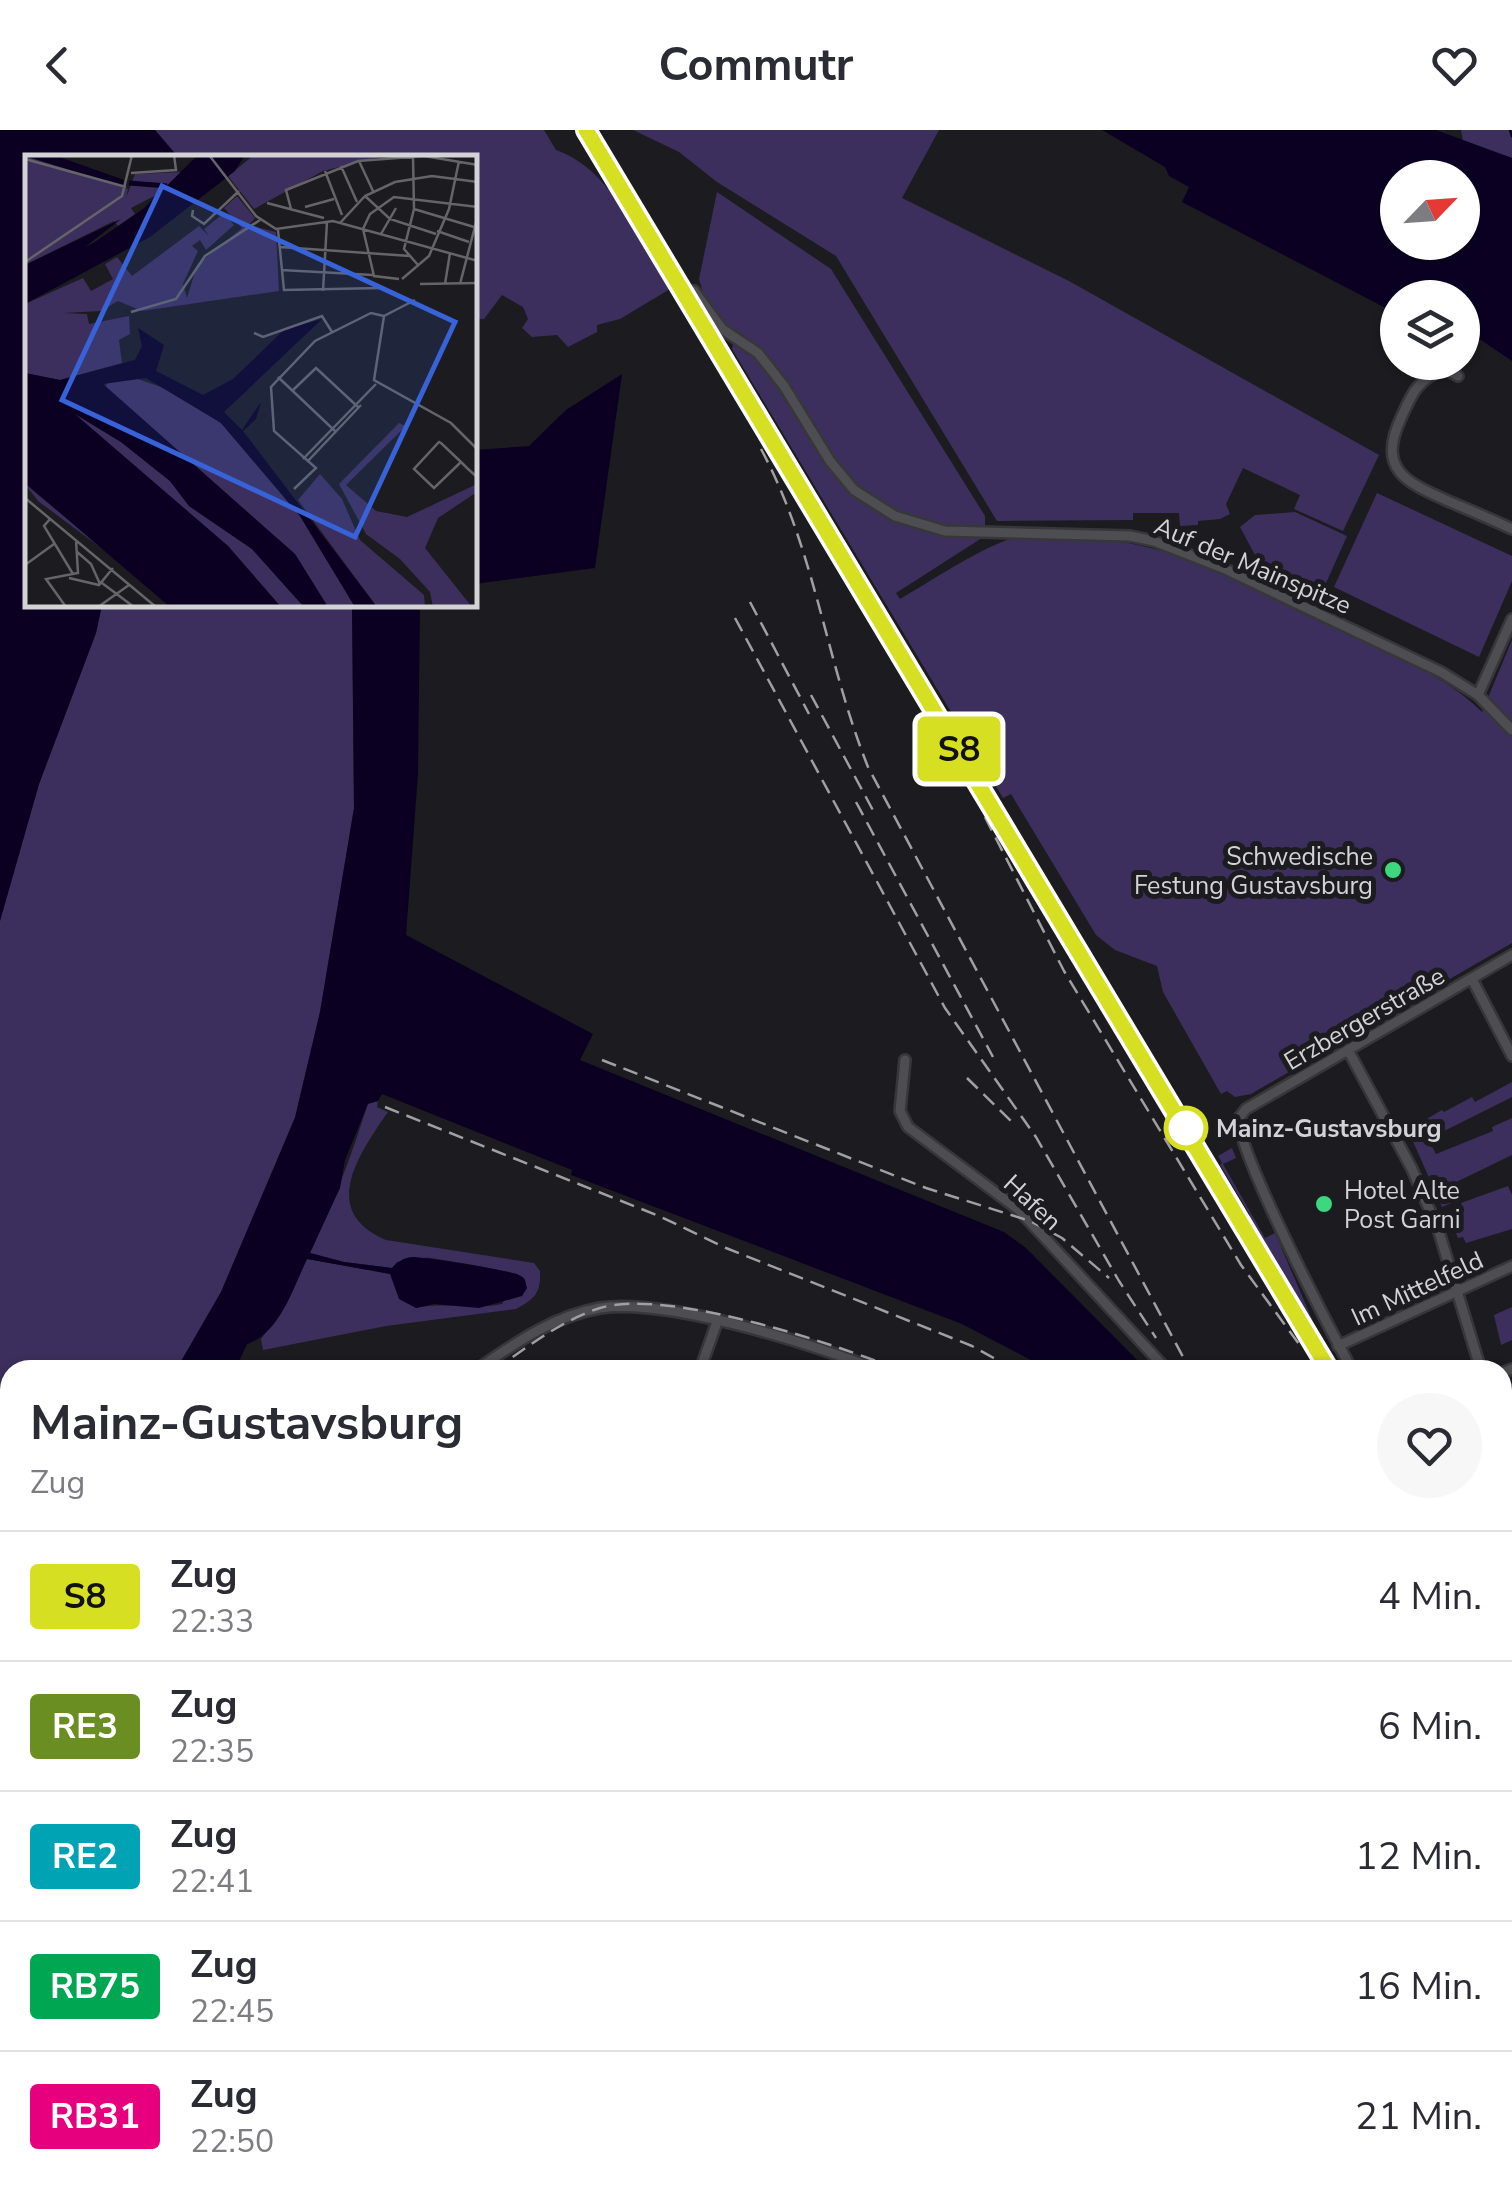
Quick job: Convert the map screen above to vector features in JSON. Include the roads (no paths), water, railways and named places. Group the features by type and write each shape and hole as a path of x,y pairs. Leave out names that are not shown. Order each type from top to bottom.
{"street":[{"name":"Auf der Mainspitze","path":"694,291 722,329 758,354 784,386 830,462 854,490 895,516 945,530 1130,536 1154,541 1223,568 1402,652 1478,695 1512,730"},
{"path":"1423,380 1416,386 1394,433 1392,457 1397,469 1414,486 1512,528"},
{"path":"1478,695 1512,619"},
{"name":"Erzbergerstraße","path":"1338,1346 1242,1140 1239,1118 1246,1109 1512,955"},
{"path":"1472,979 1512,1056"},
{"path":"1348,1050 1412,1169 1439,1232 1478,1360"},
{"name":"Hafen","path":"906,1060 900,1111 908,1127 1018,1210 1158,1360"},
{"name":"Im Mittelfeld","path":"1338,1346 1512,1266"},
{"path":"490,1360 516,1342 573,1316 601,1308 637,1307 716,1322 852,1360"},
{"path":"703,1360 716,1322"},
{"path":"1338,1346 1346,1360"}],"waterway":[{"path":"1510,130 1512,136"}],"railway":[{"path":"586,130 1323,1360"},
{"path":"761,449 795,526 868,767 1185,1360"},
{"path":"750,602 809,714"},
{"path":"735,618 945,1008 1036,1137 1156,1338"},
{"path":"811,695 875,814"},
{"path":"856,802 993,1057"},
{"path":"985,817 1064,971 1241,1265 1299,1344"},
{"path":"602,1060 926,1188 1030,1221 1062,1238 1109,1278"},
{"path":"967,1078 1015,1125"},
{"path":"385,1107 659,1216 726,1248 972,1346 997,1360"},
{"path":"509,1360 572,1320 600,1308 629,1304 665,1305 750,1321 872,1360"}],"train":[{"name":"S8","path":"586,130 1323,1360"}],"place":[{"name":"Schwedische Festung Gustavsburg","path":"1393,870"},
{"name":"Mainz-Gustavsburg","path":"1186,1128"},
{"name":"Hotel Alte Post Garni","path":"1324,1204"}]}
